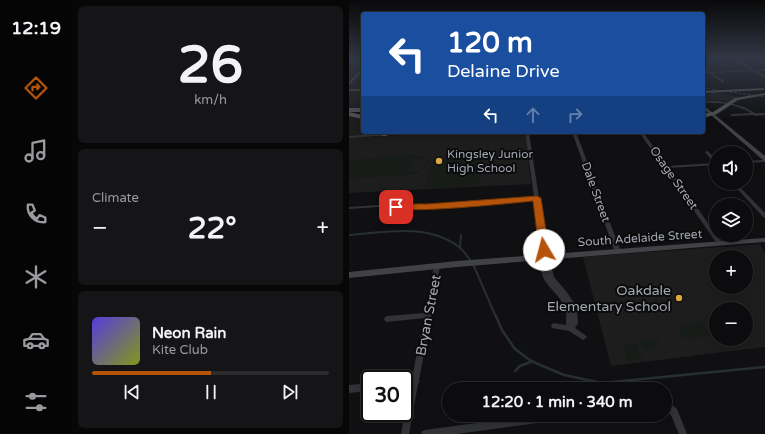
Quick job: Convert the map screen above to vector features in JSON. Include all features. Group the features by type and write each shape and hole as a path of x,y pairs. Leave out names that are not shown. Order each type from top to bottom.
{"main road":[{"path":"705,92 765,89"},
{"path":"705,116 715,115 730,103 744,97 765,94"},
{"path":"349,110 361,110"},
{"path":"349,114 361,117"}],"street":[{"path":"719,79 723,82"},
{"path":"349,90 361,90"},
{"path":"705,102 717,101 743,106 755,115"},
{"path":"705,104 765,160"},
{"path":"705,108 715,115"},
{"path":"732,115 765,114"},
{"path":"349,137 390,134"},
{"path":"527,134 545,258 548,263 551,278 556,287 566,300 574,307 575,323 570,328"},
{"name":"Dale Street","path":"575,134 618,252"},
{"name":"Osage Street","path":"642,134 720,244"},
{"path":"753,161 765,160"},
{"path":"666,167 709,164"},
{"path":"741,190 765,216"},
{"path":"349,208 378,206 406,208 537,198"},
{"name":"South Adelaide Street","path":"349,275 437,266 765,240"},
{"name":"Bryan Street","path":"405,434 429,315 437,266"},
{"path":"387,319 429,315"},
{"path":"554,326 570,328 583,337"},
{"path":"349,389 361,387"},
{"path":"672,410 683,434"},
{"path":"425,434 515,422"}],"shaded area":[{"path":"349,79 361,79 361,111 349,111"},
{"path":"716,92 739,97 729,102 717,100 705,101 705,93"},
{"path":"349,113 361,115 361,134 385,134 349,136"},
{"name":"Kingsley Junior High School","path":"421,134 525,134 531,184 349,193 349,138"},
{"path":"415,155 426,158 430,163 425,169 415,174 349,179 349,168 353,161 349,162 349,160","holes":["414,157 424,159 427,164 421,170 409,173"]},
{"path":"484,156 480,182 473,186 424,188 432,161"},
{"name":"Oakdale Elementary School","path":"760,244 765,254 765,347 611,366 583,257"},
{"path":"703,323 709,336 698,338 692,324"},
{"path":"690,324 696,338 684,339 678,325"},
{"path":"657,339 658,341 654,349 644,350 638,341"},
{"path":"637,344 642,359 627,361 623,346"}],"waterway":[{"path":"349,235 391,231 420,232 447,239 459,247 471,261"},
{"path":"460,247 461,235"},
{"path":"473,264 496,317"},
{"path":"496,316 502,330 515,349 532,361"},
{"path":"515,371 520,366 532,361"},
{"path":"532,361 564,375 602,383 765,367"}],"railway":[{"path":"705,88 765,97"}],"place":[{"name":"Kingsley Junior High School","path":"439,161"},
{"name":"Oakdale Elementary School","path":"679,298"}],"route":[{"path":"396,207 427,207 537,198 544,250"}]}
